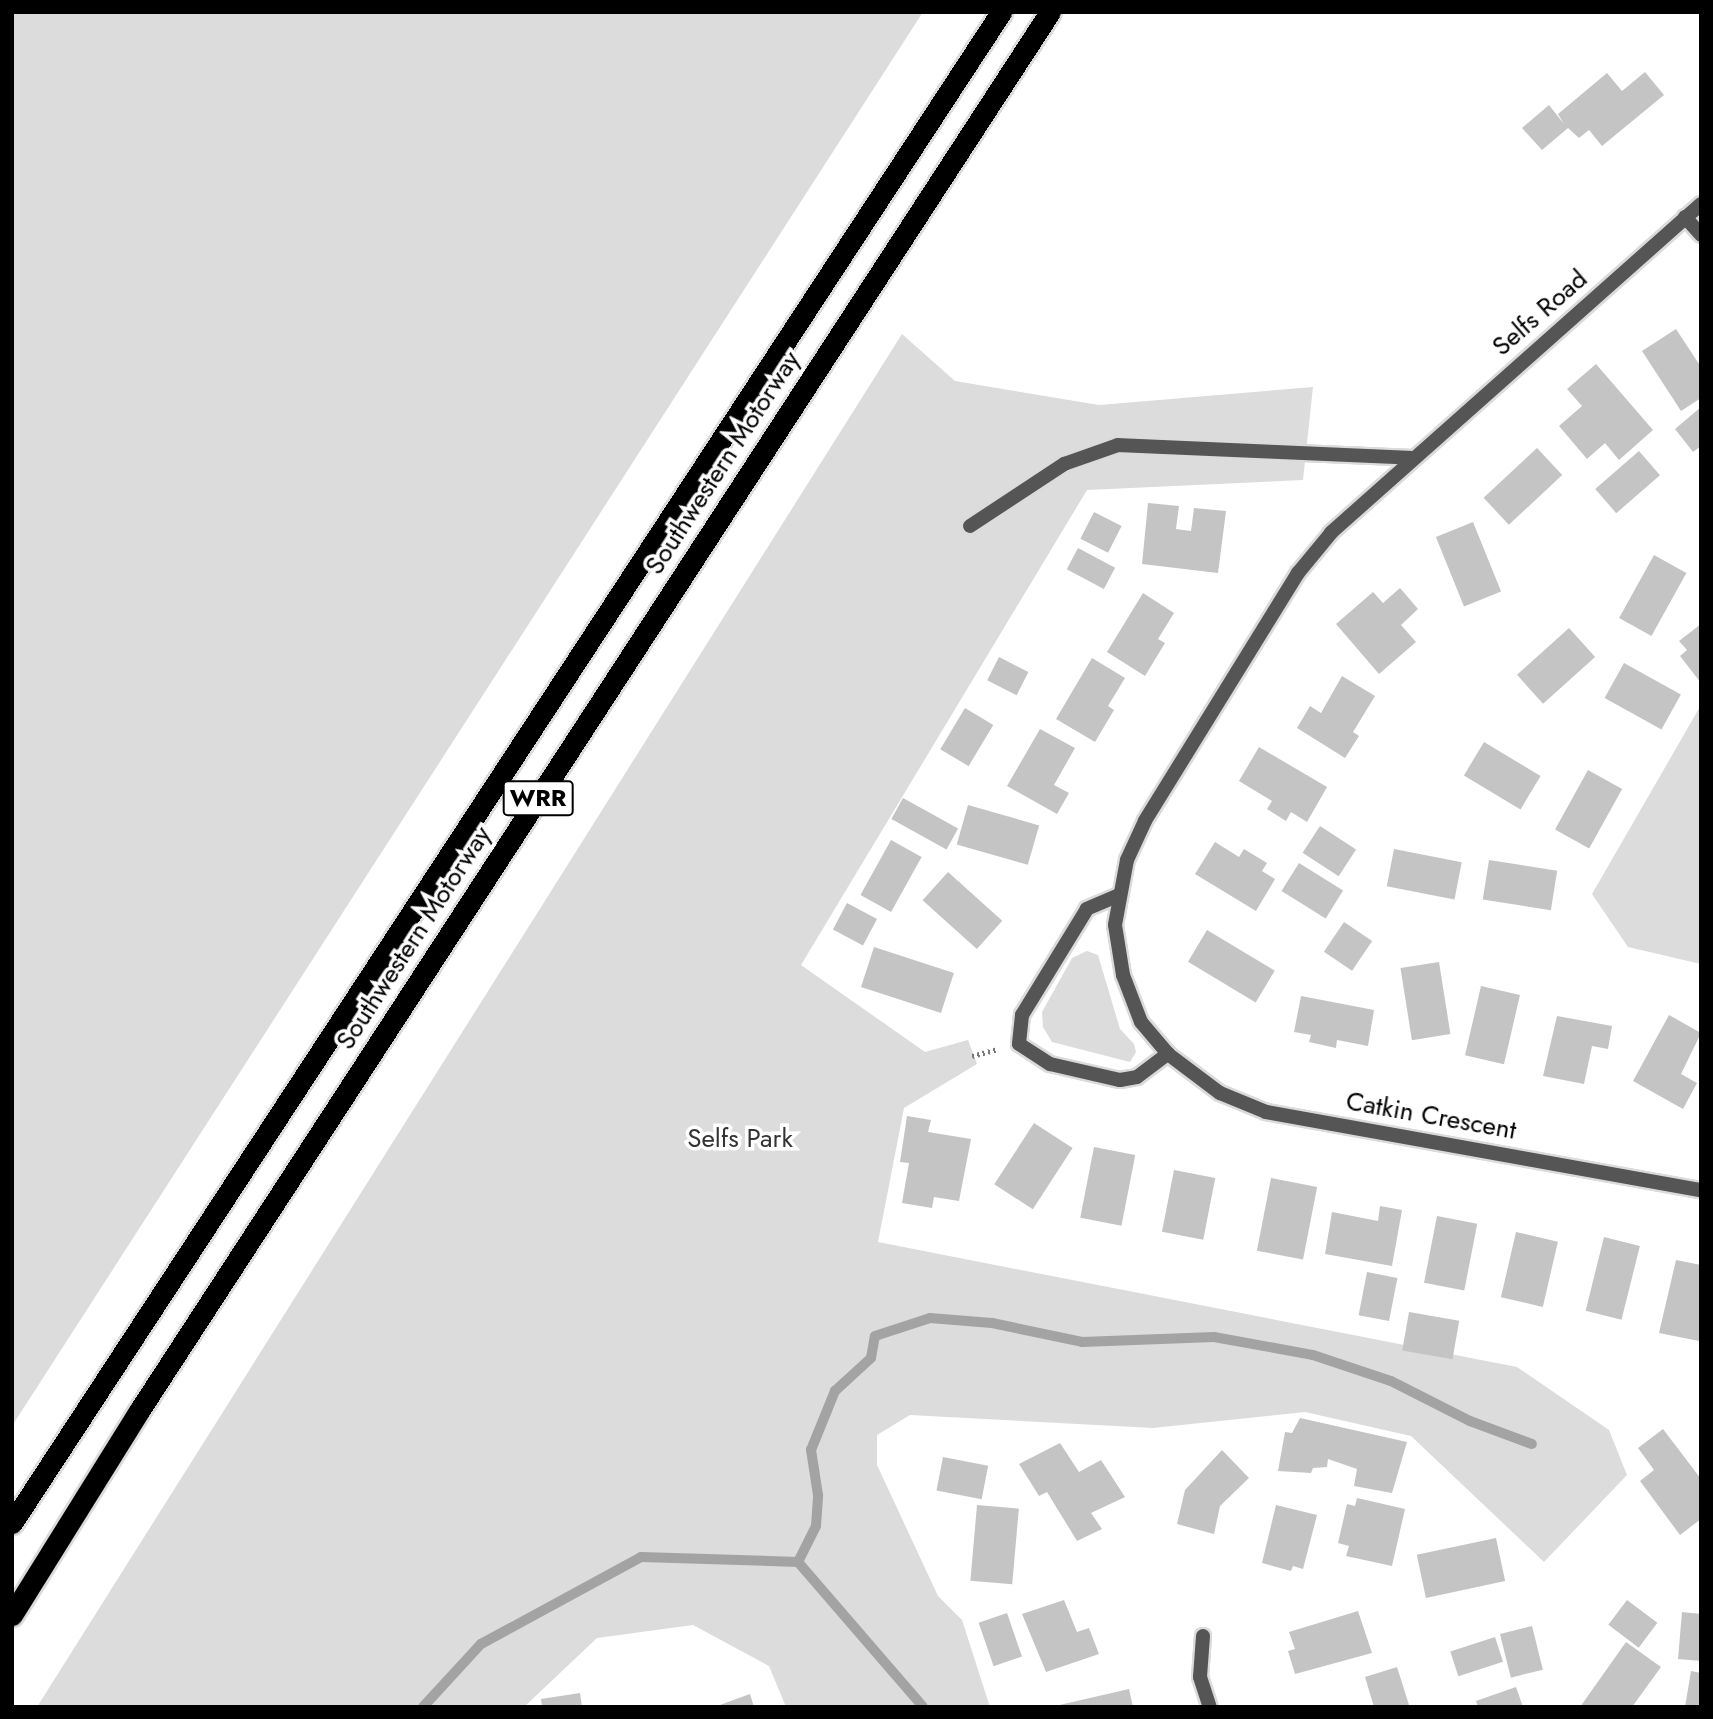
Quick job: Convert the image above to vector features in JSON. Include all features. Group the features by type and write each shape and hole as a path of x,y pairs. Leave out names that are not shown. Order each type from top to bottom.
{"highway":[{"name":"Southwestern Motorway","path":"12,1522 1000,12"},
{"name":"Southwestern Motorway","path":"12,1615 139,1411 1050,12"}],"street":[{"name":"Selfs Road","path":"1412,458 1701,204"},
{"path":"1685,217 1701,235"},
{"path":"970,526 1064,464 1118,445 1412,458"},
{"name":"Catkin Crescent","path":"1412,458 1331,533 1298,573 1145,821 1117,896 1115,925 1123,975 1140,1022 1168,1054 1220,1093 1266,1112 1701,1190"},
{"path":"1117,896 1087,909 1022,1015 1019,1044 1050,1064 1120,1080 1137,1077 1168,1054"},
{"path":"1203,1636 1200,1678 1210,1707"}],"green space":[{"path":"12,12 923,12 12,1426"},
{"name":"Selfs Park","path":"902,334 955,381 1099,405 1313,387 1303,480 1087,490 801,965 925,1052 968,1040 977,1064 904,1108 878,1242 1517,1367 1609,1430 1627,1475 1544,1562 1411,1436 1305,1412 1153,1428 910,1415 877,1435 877,1465 938,1596 962,1620 990,1707 786,1707 769,1666 693,1625 597,1638 524,1707 37,1707"},
{"path":"1701,705 1701,964 1628,947 1592,894"},
{"path":"1087,951 1098,955 1120,1029 1134,1044 1136,1052 1130,1062 1052,1042 1043,1027 1042,1012 1072,958"}],"building":[{"path":"1645,72 1664,95 1602,146 1589,130 1579,138 1568,128 1542,150 1522,128 1549,105 1564,124 1558,114 1607,73 1622,91"},
{"path":"1676,329 1701,367 1701,398 1681,411 1642,351"},
{"path":"1596,364 1653,430 1619,460 1605,443 1587,459 1559,426 1582,406 1567,389"},
{"path":"1701,407 1701,446 1693,452 1675,429"},
{"path":"1537,448 1562,475 1509,525 1484,498"},
{"path":"1639,451 1660,475 1616,513 1595,489"},
{"path":"1148,503 1179,506 1176,529 1191,531 1194,508 1226,511 1218,573 1142,564"},
{"path":"1094,512 1122,526 1108,553 1080,539"},
{"path":"1473,522 1501,592 1464,607 1436,537"},
{"path":"1078,548 1115,568 1104,589 1067,569"},
{"path":"1654,555 1686,573 1651,636 1619,618"},
{"path":"1400,588 1418,609 1401,625 1416,642 1379,674 1336,624 1373,592 1383,603"},
{"path":"1143,593 1174,613 1158,639 1165,643 1145,676 1107,652"},
{"path":"1701,624 1701,683 1680,656 1687,650 1679,641"},
{"path":"1569,628 1595,657 1543,704 1517,675"},
{"path":"999,657 1028,672 1017,695 987,680"},
{"path":"1092,658 1125,678 1108,706 1114,710 1095,742 1056,719"},
{"path":"1624,663 1681,695 1661,729 1605,698"},
{"path":"1342,676 1375,696 1353,732 1359,736 1345,758 1297,728 1310,706 1321,713"},
{"path":"965,708 993,725 969,766 940,749"},
{"path":"1040,729 1075,748 1054,785 1069,793 1057,814 1007,786"},
{"path":"1484,742 1541,776 1520,809 1464,775"},
{"path":"1259,747 1327,787 1307,822 1291,812 1286,821 1267,809 1272,801 1239,781"},
{"path":"1588,770 1622,789 1589,848 1555,829"},
{"path":"903,798 958,829 946,850 891,819"},
{"path":"968,805 1039,825 1028,865 957,844"},
{"path":"1320,826 1356,849 1339,876 1303,853"},
{"path":"891,840 922,857 891,912 860,895"},
{"path":"1215,842 1239,857 1244,849 1267,863 1262,871 1275,879 1256,911 1195,874"},
{"path":"1394,849 1462,862 1454,899 1387,886"},
{"path":"1489,860 1557,871 1551,910 1483,900"},
{"path":"1299,863 1343,891 1326,919 1282,891"},
{"path":"948,872 1002,921 977,949 923,900"},
{"path":"847,903 877,919 863,945 833,929"},
{"path":"1344,922 1372,941 1352,971 1324,952"},
{"path":"1207,930 1275,971 1256,1002 1188,962"},
{"path":"874,947 954,973 941,1013 861,987"},
{"path":"1439,962 1450,1034 1412,1040 1400,968"},
{"path":"1481,986 1520,995 1504,1064 1465,1055"},
{"path":"1301,996 1374,1010 1368,1046 1337,1040 1336,1048 1309,1042 1311,1035 1294,1032"},
{"path":"1669,1015 1701,1033 1681,1074 1697,1083 1683,1109 1633,1081"},
{"path":"1557,1016 1612,1026 1608,1049 1592,1046 1584,1084 1543,1076"},
{"path":"907,1116 931,1120 928,1132 971,1139 959,1201 934,1197 932,1208 902,1203 909,1163 900,1162"},
{"path":"1034,1123 1073,1148 1033,1209 994,1184"},
{"path":"1094,1147 1135,1155 1121,1226 1080,1218"},
{"path":"1174,1170 1215,1178 1203,1240 1162,1232"},
{"path":"1271,1178 1317,1187 1303,1260 1257,1251"},
{"path":"1380,1206 1402,1210 1392,1266 1325,1254 1332,1212 1378,1221"},
{"path":"1437,1216 1477,1224 1464,1291 1424,1283"},
{"path":"1516,1232 1558,1242 1543,1307 1501,1297"},
{"path":"1604,1237 1640,1246 1622,1320 1586,1311"},
{"path":"1676,1260 1701,1265 1699,1341 1659,1333"},
{"path":"1367,1272 1397,1278 1389,1321 1359,1315"},
{"path":"1409,1312 1459,1321 1452,1359 1402,1350"},
{"path":"1300,1418 1407,1442 1392,1493 1354,1486 1357,1469 1328,1459 1327,1467 1313,1468 1311,1473 1278,1471 1285,1432 1292,1433"},
{"path":"1663,1429 1701,1479 1701,1519 1680,1535 1640,1481 1654,1470 1638,1448"},
{"path":"1060,1443 1079,1472 1101,1460 1125,1497 1091,1513 1102,1529 1077,1541 1047,1492 1039,1496 1019,1464"},
{"path":"1222,1450 1249,1478 1220,1506 1214,1534 1177,1524 1185,1490"},
{"path":"943,1457 988,1466 982,1499 937,1490"},
{"path":"1357,1498 1405,1509 1392,1566 1346,1556 1349,1546 1338,1543 1347,1504 1355,1506"},
{"path":"977,1505 1019,1509 1012,1584 970,1581"},
{"path":"1276,1505 1317,1515 1303,1569 1293,1566 1291,1571 1262,1563"},
{"path":"1496,1538 1505,1581 1426,1598 1417,1555"},
{"path":"1064,1600 1077,1632 1089,1628 1099,1654 1046,1672 1022,1614"},
{"path":"1627,1600 1657,1623 1639,1648 1608,1625"},
{"path":"1358,1611 1372,1653 1295,1674 1288,1651 1295,1649 1289,1632"},
{"path":"1682,1612 1701,1614 1701,1661 1678,1659"},
{"path":"1007,1613 1022,1656 994,1666 979,1623"},
{"path":"1532,1626 1543,1670 1511,1678 1500,1634"},
{"path":"1495,1637 1503,1662 1458,1676 1450,1652"},
{"path":"1626,1642 1661,1667 1632,1707 1580,1707"},
{"path":"1397,1667 1409,1705 1374,1707 1365,1677"},
{"path":"1691,1671 1701,1673 1701,1707 1685,1707"},
{"path":"1516,1687 1523,1707 1478,1707 1476,1701"},
{"path":"1129,1689 1133,1707 1055,1707 1055,1706"},
{"path":"580,1693 582,1707 542,1707 541,1699"},
{"path":"750,1694 754,1707 717,1707 717,1706"}],"waterway":[{"path":"798,1562 816,1526 818,1495 811,1450 835,1391 871,1358 875,1336 930,1318 992,1323 1082,1342 1214,1337 1313,1355 1391,1381 1470,1421 1532,1444"},
{"path":"423,1707 481,1644 641,1557 798,1562 923,1707"}]}
